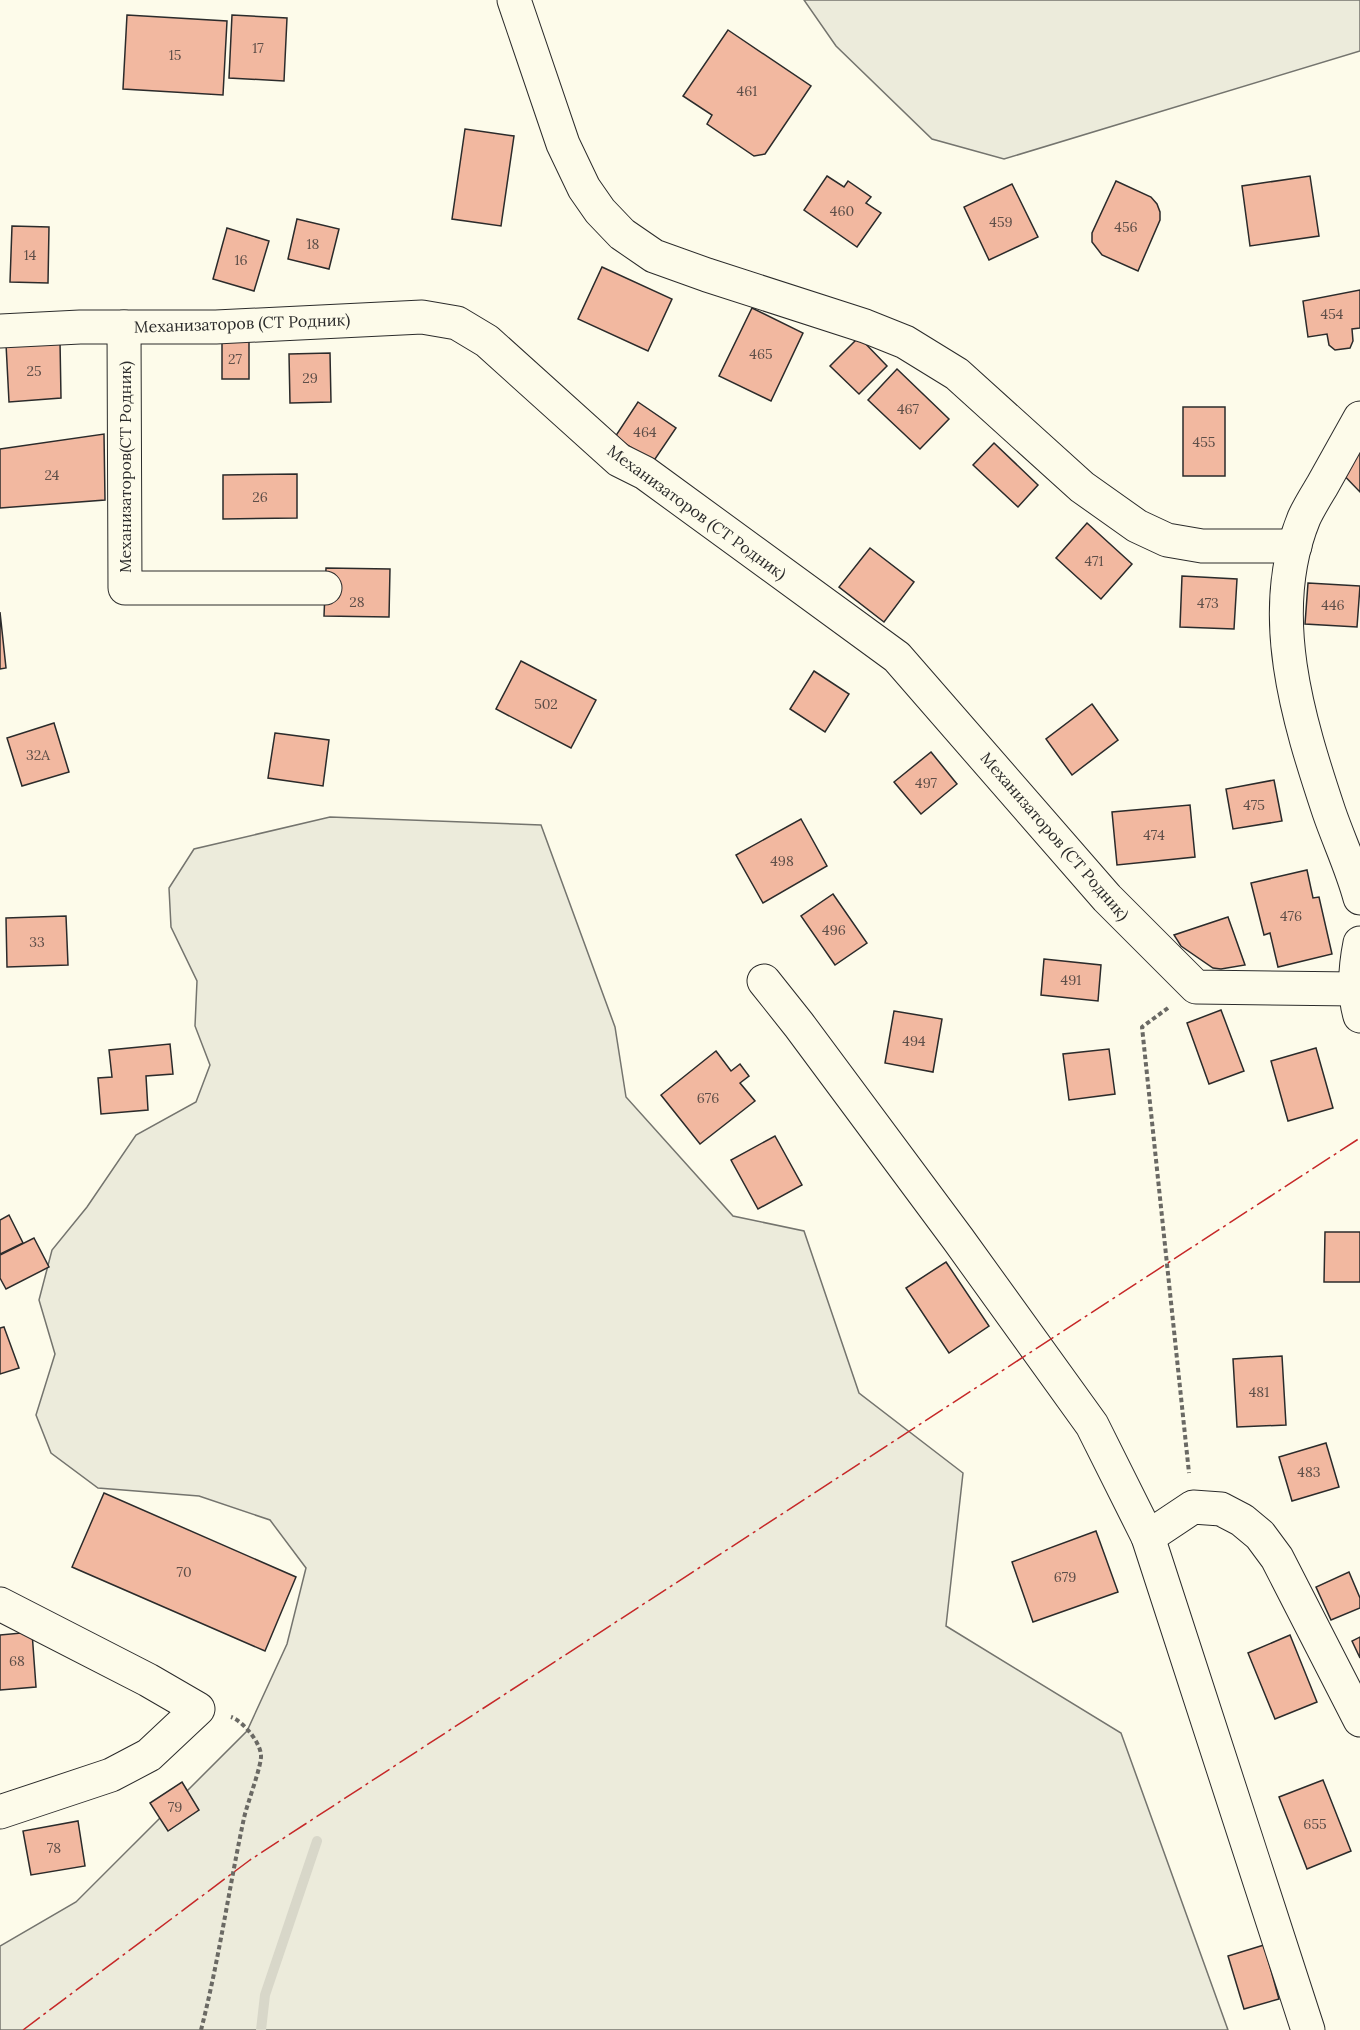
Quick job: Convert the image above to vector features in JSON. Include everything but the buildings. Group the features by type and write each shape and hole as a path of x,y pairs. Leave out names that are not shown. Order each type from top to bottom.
{"lane":[{"path":"514,0 563,144 584,188 600,211 622,234 654,256 864,326 904,342 957,374 1082,487 1137,526 1167,540 1202,546 1295,546"},
{"name":"Механизаторов (СТ Родник)","path":"0,332 80,327 216,327 422,317 457,323 488,341 619,460 645,473 897,657 1107,898 1196,987"},
{"name":"Механизаторов(СТ Родник)","path":"124,327 125,588 325,588"},
{"path":"1360,418 1305,516 1288,578 1285,610 1292,673 1303,730 1329,813 1360,898"},
{"path":"1196,987 1358,1003 1355,967 1360,943"},
{"path":"764,981 958,1239 1092,1425 1148,1537 1308,2030"},
{"path":"1148,1537 1192,1507 1221,1509 1242,1520 1260,1535 1277,1558 1360,1720"},
{"path":"0,1604 148,1680 198,1709 149,1755 111,1775 0,1812"}],"path":[{"path":"1192,1507 1142,1027 1196,987"},
{"path":"198,1709 239,1719 253,1737 261,1755 244,1816 212,1986 201,2030"}],"shaded area":[{"path":"804,0 1360,0 1360,51 1004,159 932,139 836,46"},
{"path":"330,817 541,825 615,1027 626,1097 733,1216 804,1231 859,1393 963,1473 946,1626 1121,1733 1228,2030 0,2030 0,1946 76,1902 247,1731 287,1644 306,1568 270,1520 199,1496 98,1488 51,1453 36,1415 55,1354 39,1300 52,1250 87,1207 136,1135 196,1102 210,1065 195,1026 197,981 171,927 169,888 194,849"}],"waterway":[{"path":"261,2030 265,1995 317,1841"}],"power":[{"path":"23,2030 250,1860 1360,1138"}]}
